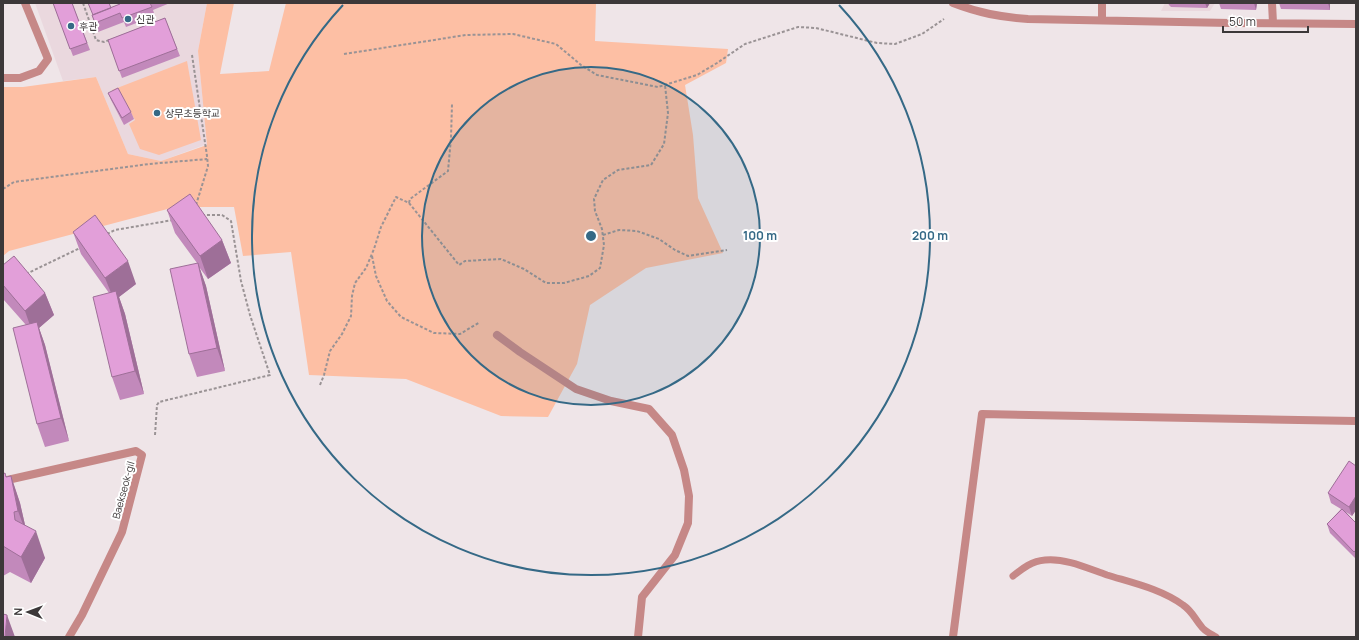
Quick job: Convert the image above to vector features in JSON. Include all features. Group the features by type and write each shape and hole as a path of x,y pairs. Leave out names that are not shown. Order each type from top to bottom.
{"street":[{"path":"3,78 20,78 39,70 48,59 25,3"},
{"path":"953,3 975,11 1004,17 1028,19 1356,24"},
{"path":"1102,3 1102,20"},
{"path":"1272,3 1273,23"},
{"path":"497,335 576,389 610,401 648,410 672,435 684,470 688,496 688,522 675,556 642,598 638,637"},
{"path":"953,637 982,414 1356,421"},
{"name":"Baekseok-gil","path":"3,481 136,451 142,455 122,532 82,615 69,637"}],"lane":[{"path":"1013,576 1026,566 1044,560 1065,561 1083,566 1150,588 1172,598 1195,617 1202,628 1216,637"}],"path":[{"path":"83,3 96,40 104,42 111,40"},
{"path":"344,54 466,35 513,34 556,44 597,75 658,87 697,75 745,44 798,27 816,28 877,43 895,44 922,34 944,19"},
{"path":"192,55 208,166 196,204 198,210"},
{"path":"320,385 330,351 342,334 351,316 352,296 355,283 366,268 381,227 396,197 409,203 459,265 465,261 501,259 524,269 546,283 564,283 589,276 600,268 604,245 602,229 597,219 594,199 604,180 618,170 651,166 664,144 668,113 665,85"},
{"path":"409,203 410,199 448,171 452,138 452,104"},
{"path":"3,189 14,182 149,164 207,159"},
{"path":"155,435 157,405 159,402 270,375 241,281 231,221 222,215 203,215"},
{"path":"103,236 115,230 176,220"},
{"path":"603,235 619,230 637,231 659,239 675,250 688,256 727,250"},
{"path":"25,274 86,245"},
{"path":"372,255 376,276 387,301 401,318 434,333 460,334 480,322"}],"shaded area":[{"name":"상무초등학교","path":"35,3 207,3 198,51 207,144 161,161 128,154 96,77 63,81"},
{"path":"207,3 234,3 220,74 269,71 286,3 596,3 595,41 728,49 726,63 685,85 693,135 698,198 723,253 646,268 590,305 577,364 548,417 501,416 406,379 309,375 291,252 243,256 234,207 175,207 9,251 3,256 3,87 23,87 96,77 128,154 161,161 207,145 198,51"},
{"path":"1165,3 1215,3 1210,11 1161,11"},
{"path":"187,61 201,140 159,155 140,149 129,124 135,120 120,94 115,97 112,90"}],"building":[{"name":"후관","path":"53,3 72,3 87,43 70,49"},
{"path":"88,3 109,3 111,8 93,15"},
{"path":"120,3 150,3 152,7 122,18 120,13 95,23 92,15"},
{"path":"165,18 177,49 119,71 108,40"},
{"path":"118,88 131,112 122,118 108,93"},
{"path":"190,194 222,240 200,256 167,210"},
{"path":"95,215 128,261 105,278 73,232"},
{"path":"14,256 45,293 25,311 3,285 3,265"},
{"path":"198,263 217,348 189,354 170,269"},
{"path":"116,291 135,371 112,377 93,297"},
{"path":"37,322 61,418 37,424 13,328"},
{"path":"1349,461 1356,466 1356,496 1349,507 1328,493"},
{"path":"5,473 6,477 11,476 18,511 14,512 15,520 36,531 21,557 3,546 3,474"},
{"path":"1342,509 1356,523 1356,550 1354,552 1327,524"},
{"path":"3,614 7,615 5,637 3,637"}],"place":[{"name":"신관","path":"128,19"},
{"name":"후관","path":"71,26"},
{"name":"상무초등학교","path":"157,113"}]}
